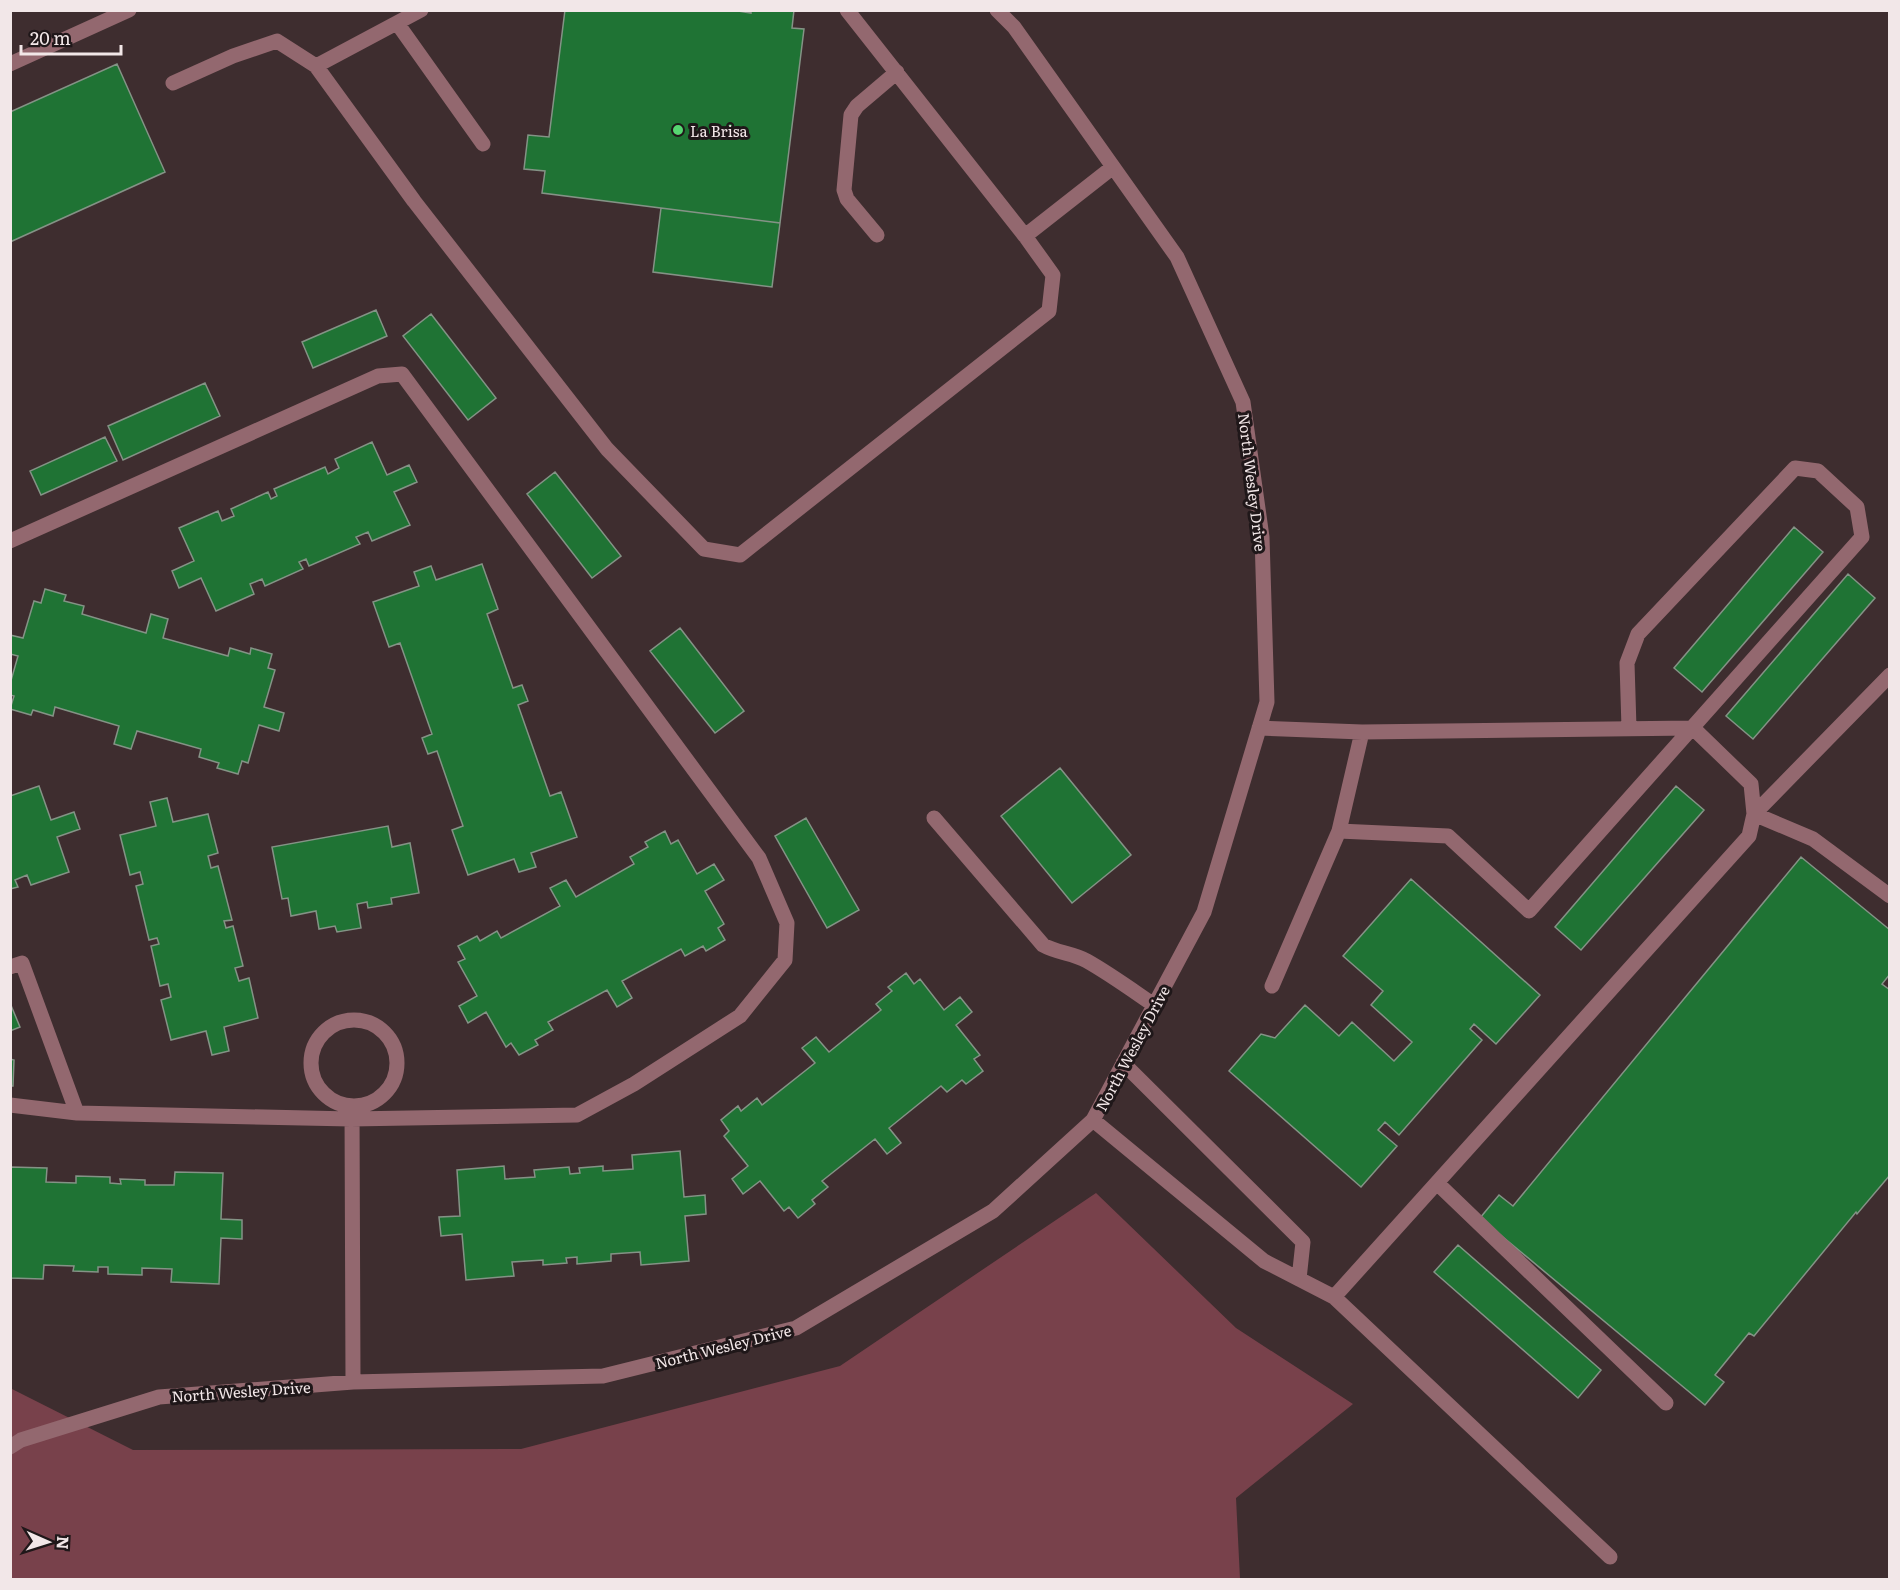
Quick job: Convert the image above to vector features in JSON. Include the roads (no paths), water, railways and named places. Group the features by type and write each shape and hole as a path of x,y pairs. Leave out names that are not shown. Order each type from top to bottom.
{"street":[{"path":"10,64 129,10"},
{"path":"316,66 421,10"},
{"name":"North Wesley Drive","path":"10,1447 21,1440 159,1397 353,1382 603,1376 796,1328 993,1210 1093,1120 1203,912 1267,702 1262,537 1243,402 1177,257 1014,27 997,10"},
{"path":"173,83 233,56 277,41 316,66 414,201 607,449 704,549 740,555 1049,311 1053,274 897,72 846,11"},
{"path":"397,23 483,144"},
{"path":"877,235 848,199 844,190 851,115 857,106 897,72"},
{"path":"1025,236 1113,167"},
{"path":"10,541 378,376 402,374 759,858 786,923 785,960 740,1016 634,1084 577,1115 77,1113 10,1105"},
{"path":"1339,831 1448,836 1528,911 1862,537 1857,507 1818,471 1795,468 1638,634 1627,663 1629,728"},
{"path":"1754,814 1890,675"},
{"path":"1259,728 1362,732 1693,728 1751,784 1754,814 1749,836 1334,1297"},
{"path":"1272,986 1339,831 1362,732"},
{"path":"1754,814 1813,839 1890,896"},
{"path":"934,818 1043,945 1086,960 1154,1005"},
{"path":"10,967 22,963 77,1113"},
{"path":"346,1020 361,1020 374,1024 386,1033 394,1046 397,1060 396,1075 390,1089 379,1099 352,1113 326,1097 317,1087 311,1073 310,1059 314,1045 333,1025 346,1020"},
{"path":"1123,1063 1303,1242 1299,1279"},
{"path":"352,1113 353,1382"},
{"path":"1093,1120 1264,1261 1334,1297 1610,1557"},
{"path":"1437,1183 1665,1403"}],"place":[{"name":"La Brisa","path":"678,130"}]}
